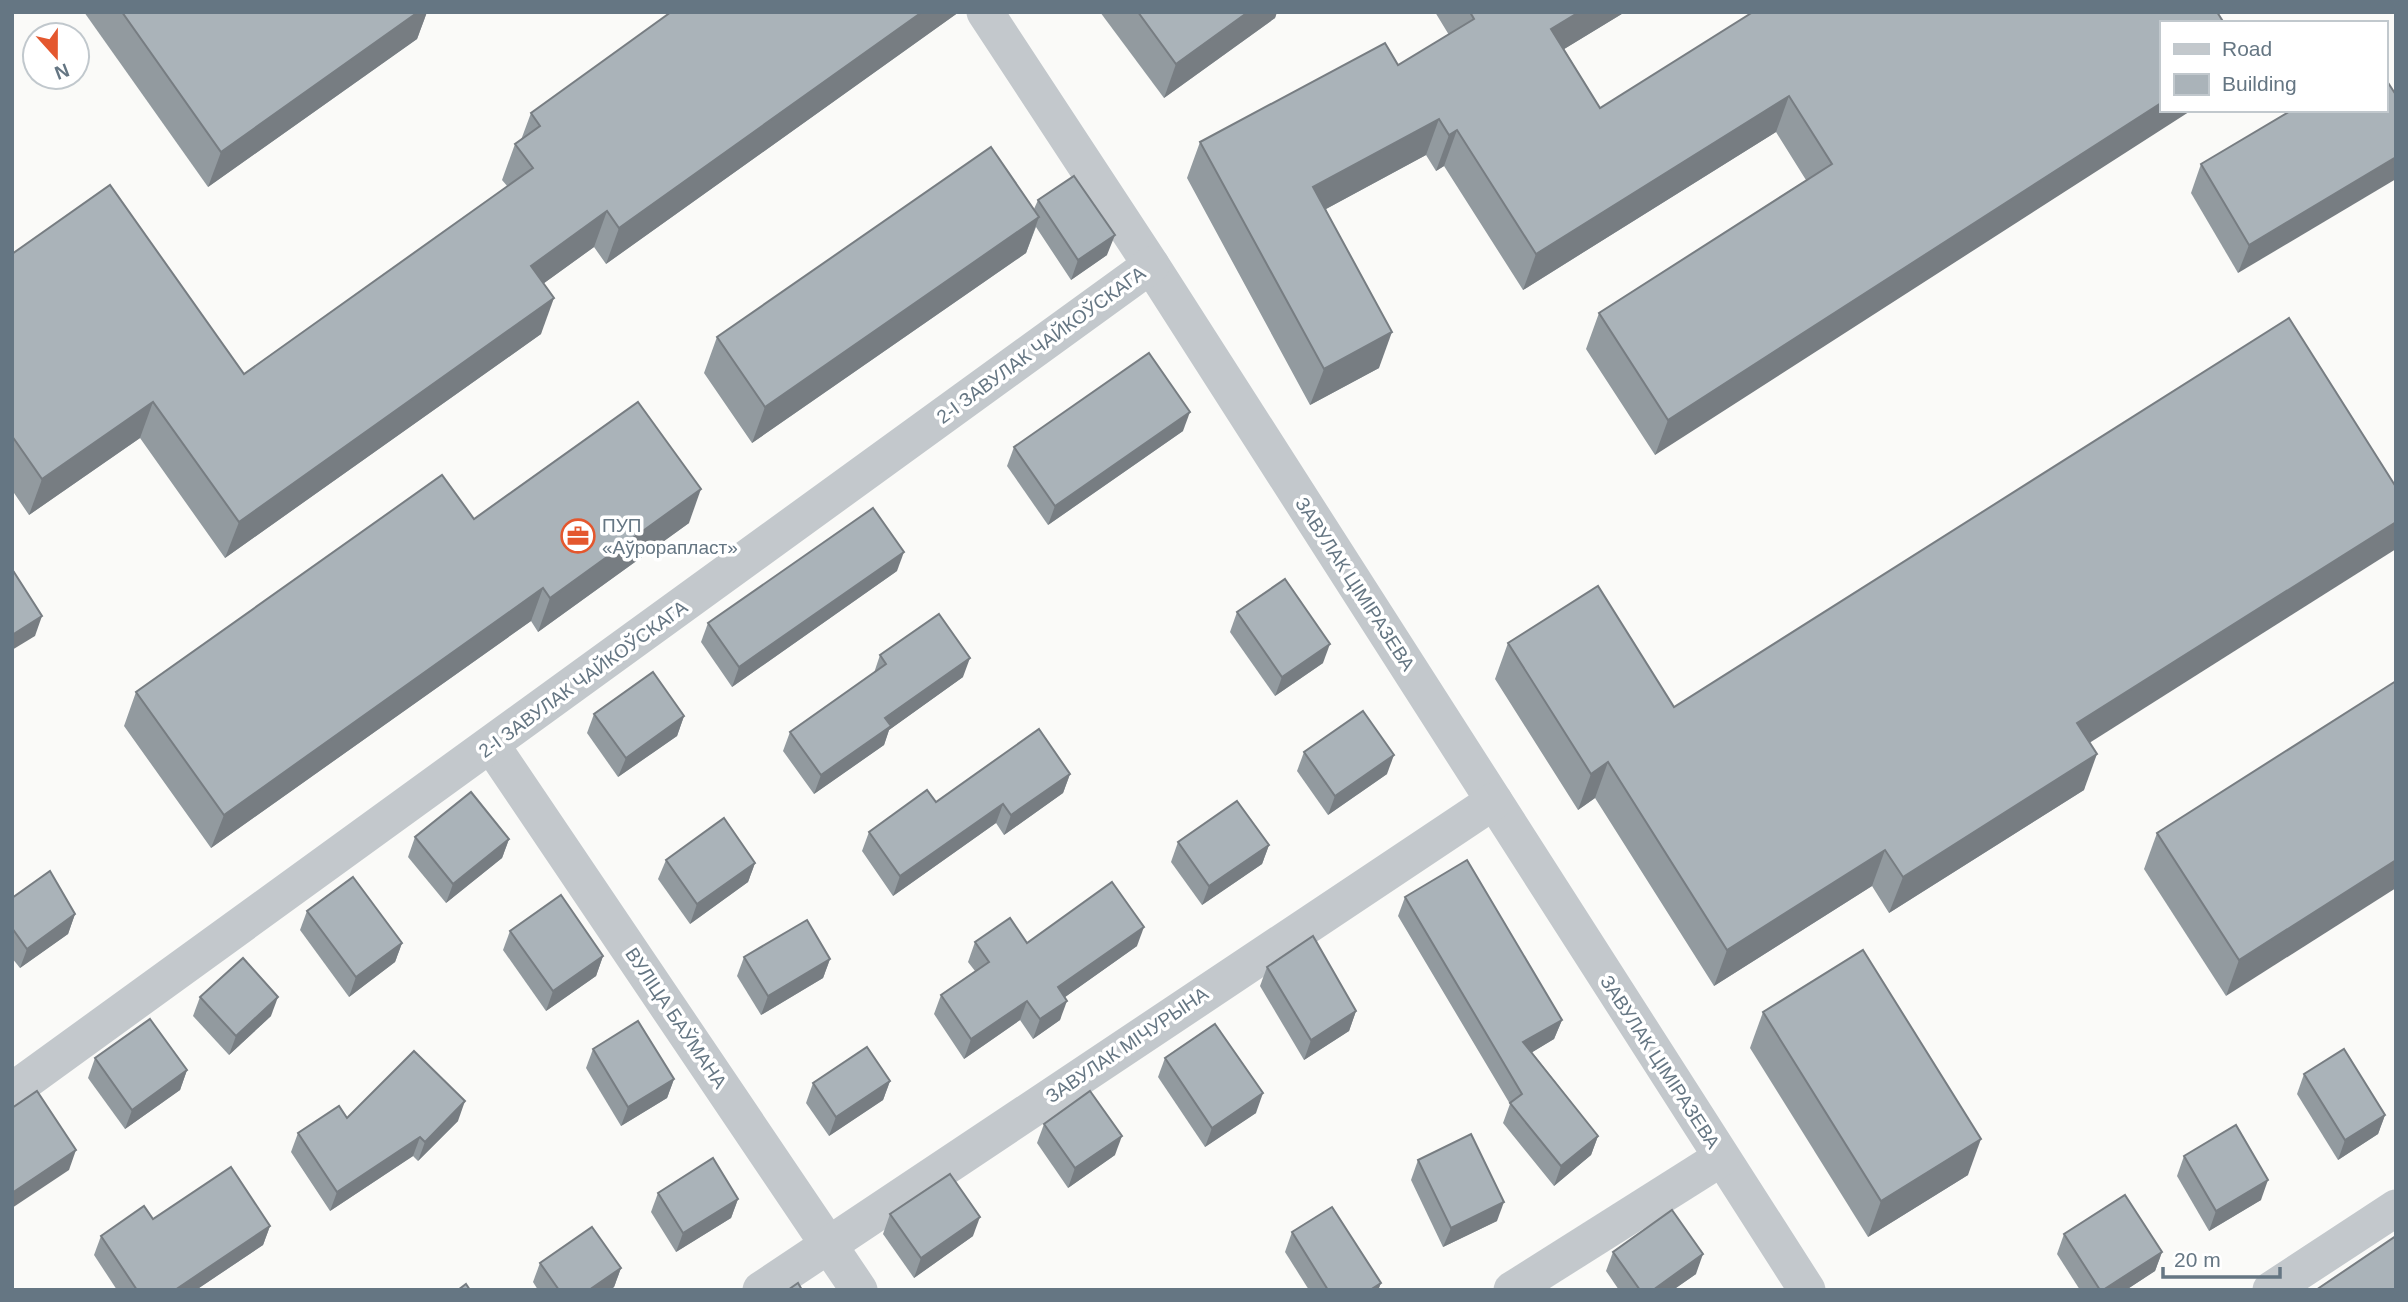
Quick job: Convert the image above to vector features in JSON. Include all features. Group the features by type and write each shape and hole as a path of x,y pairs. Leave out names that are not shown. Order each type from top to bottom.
{"street":[{"name":"ЗАВУЛАК ЦІМІРАЗЕВА","path":"985,12 1152,265 1807,1290"},
{"name":"2-І ЗАВУЛАК ЧАЙКОЎСКАГА","path":"12,1091 492,746 1152,265"},
{"name":"ВУЛІЦА БАЎМАНА","path":"492,746 859,1290"},
{"name":"ЗАВУЛАК МІЧУРЫНА","path":"761,1290 1494,801"},
{"name":"ЗАВУЛАК ЦІМІРАЗЕВА","path":"1512,1290 1721,1158"},
{"path":"2271,1290 2396,1208"}],"building":[{"path":"122,12 418,12 221,152"},
{"path":"671,12 922,12 619,228 607,211 531,266 554,298 239,522 153,402 42,479 12,436 12,254 110,185 244,374 533,168 515,144 540,126 531,113"},
{"path":"1138,12 1248,12 1176,64"},
{"path":"1470,12 1579,12 1551,29 1600,108 1753,12 2217,12 2223,21 2160,21 2160,104 1668,420 1599,313 1832,164 1789,96 1536,254 1457,130 1449,135 1439,119 1313,187 1392,332 1324,369 1200,142 1385,43 1398,65 1474,19"},
{"path":"2387,81 2396,95 2396,157 2249,245 2201,164 2289,112 2387,112"},
{"path":"991,147 1039,217 765,407 717,337"},
{"path":"1074,176 1115,235 1078,260 1038,200"},
{"path":"2289,318 2396,487 2396,522 2077,723 2097,754 1903,877 1885,850 1727,950 1608,762 1591,774 1508,643 1598,586 1674,707"},
{"path":"1149,353 1190,412 1055,506 1014,447"},
{"path":"638,402 701,489 550,598 543,588 224,815 136,692 442,475 474,519"},
{"path":"873,508 904,552 739,667 708,623"},
{"path":"12,569 42,616 12,635"},
{"path":"1285,579 1330,644 1282,677 1237,612"},
{"path":"939,614 970,658 885,718 891,726 821,775 790,732 886,664 880,655"},
{"path":"653,672 684,716 626,758 594,714"},
{"path":"2396,681 2396,860 2239,960 2157,833"},
{"path":"1363,711 1394,755 1335,796 1304,752"},
{"path":"1039,729 1070,774 1011,815 1003,804 900,876 869,832 927,790 936,802"},
{"path":"471,792 509,839 453,884 415,837"},
{"path":"1237,801 1269,845 1209,886 1178,842"},
{"path":"724,818 755,863 697,904 666,860"},
{"path":"1467,860 1562,1020 1523,1042 1598,1136 1561,1166 1510,1103 1522,1094 1405,897"},
{"path":"50,871 75,914 27,949 12,928 12,898"},
{"path":"353,877 402,943 356,977 307,911"},
{"path":"1112,882 1144,927 1058,987 1067,1001 1040,1019 1027,1001 971,1039 941,995 989,962 975,942 1010,918 1027,943"},
{"path":"561,895 603,956 553,991 510,931"},
{"path":"807,920 830,959 768,996 744,957"},
{"path":"1313,936 1356,1011 1311,1040 1267,967"},
{"path":"1863,950 1981,1139 1881,1201 1763,1012"},
{"path":"243,958 278,997 236,1036 200,997"},
{"path":"150,1019 187,1070 132,1110 95,1058"},
{"path":"638,1021 674,1079 628,1107 593,1049"},
{"path":"1215,1024 1263,1093 1212,1128 1165,1058"},
{"path":"867,1047 890,1081 836,1117 813,1083"},
{"path":"2344,1049 2385,1115 2345,1140 2304,1074"},
{"path":"414,1051 465,1101 425,1142 420,1137 337,1192 298,1133 339,1106 347,1118"},
{"path":"37,1091 76,1150 12,1193 12,1108"},
{"path":"1090,1091 1122,1136 1075,1168 1044,1124"},
{"path":"2236,1125 2268,1180 2216,1211 2184,1156"},
{"path":"1471,1134 1504,1202 1451,1228 1418,1160"},
{"path":"713,1158 738,1199 683,1233 658,1193"},
{"path":"231,1167 270,1226 175,1290 137,1290 101,1236 144,1206 153,1219"},
{"path":"950,1174 980,1217 921,1258 890,1214"},
{"path":"2125,1195 2162,1252 2100,1290 2064,1234"},
{"path":"1332,1207 1381,1283 1370,1290 1328,1290 1292,1232"},
{"path":"1672,1210 1703,1254 1653,1290 1640,1290 1613,1252"},
{"path":"592,1227 621,1268 589,1290 559,1290 540,1263"},
{"path":"2396,1236 2396,1290 2316,1290"},
{"path":"798,1283 802,1290 788,1290"},
{"path":"466,1284 470,1290 458,1290"}],"place":[{"name":"ПУП «Аўрорапласт»","path":"578,536"}]}
